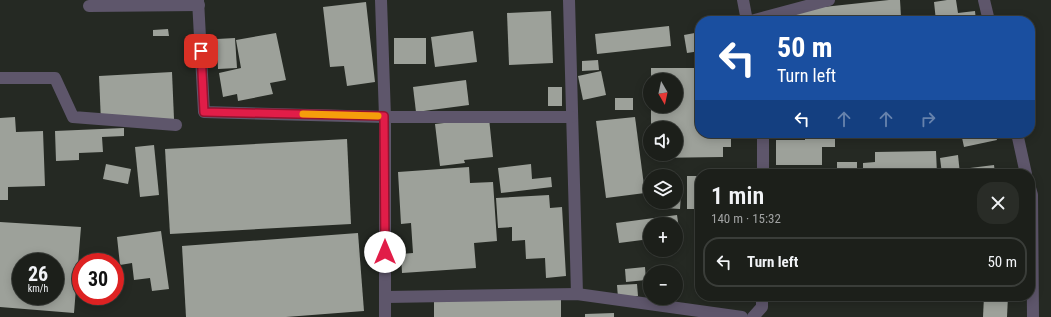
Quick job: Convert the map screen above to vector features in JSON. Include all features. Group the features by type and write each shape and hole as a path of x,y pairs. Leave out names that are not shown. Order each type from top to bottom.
{"street":[{"path":"381,0 384,116 385,317"},
{"path":"570,0 577,294"},
{"path":"743,0 746,16"},
{"path":"770,16 829,0"},
{"path":"984,0 989,16"},
{"path":"89,6 198,2 204,112 384,116 572,117"},
{"path":"0,78 55,78 73,117 176,125"},
{"path":"763,138 763,169"},
{"path":"1018,138 1025,169"},
{"path":"386,296 577,294 742,317"},
{"path":"753,317 762,307 762,301"},
{"path":"1033,301 1033,317"}],"building":[{"path":"900,0 901,16 786,16 786,11"},
{"path":"956,0 958,13 975,11 976,16 935,16 934,2"},
{"path":"366,2 375,82 347,86 344,66 330,67 323,7"},
{"path":"551,11 553,63 509,65 507,13"},
{"path":"669,26 671,46 597,54 595,34"},
{"path":"168,29 169,36 153,36 153,30"},
{"path":"473,31 477,62 435,67 431,37"},
{"path":"276,33 286,80 270,83 273,94 238,101 237,94 223,97 219,73 241,68 236,40"},
{"path":"695,33 695,52 687,53 684,35"},
{"path":"235,38 237,68 218,69 217,39"},
{"path":"394,38 426,38 426,64 394,64"},
{"path":"598,60 599,70 582,71 582,61"},
{"path":"651,68 695,68 695,138 731,138 731,147 723,147 723,157 683,158 683,121 651,121 651,113 683,113 683,73 651,73"},
{"path":"601,71 606,95 583,100 578,76"},
{"path":"172,72 174,119 101,122 99,76"},
{"path":"466,80 469,105 416,112 413,87"},
{"path":"548,87 562,87 562,106 548,106"},
{"path":"615,98 633,98 633,110 615,110"},
{"path":"15,117 16,132 43,131 45,186 8,187 8,200 0,200 0,118"},
{"path":"635,117 643,178 643,193 606,198 596,121"},
{"path":"489,118 493,157 464,160 465,163 440,166 435,124"},
{"path":"124,128 124,136 102,137 103,152 79,153 79,160 56,161 55,131"},
{"path":"805,138 835,138 835,147 822,147 822,165 776,165 776,140 805,140"},
{"path":"885,138 909,138 909,139"},
{"path":"962,138 996,138 997,140 964,147"},
{"path":"347,139 351,224 170,234 165,149"},
{"path":"154,145 159,195 140,197 135,147"},
{"path":"936,151 937,169 863,169 863,163 875,162 875,152"},
{"path":"958,155 959,169 941,169 940,158"},
{"path":"837,162 857,162 857,169 837,169"},
{"path":"106,164 131,169 128,184 103,179"},
{"path":"531,164 532,179 551,177 552,187 501,193 498,168"},
{"path":"994,165 994,169 970,169"},
{"path":"469,167 470,183 493,182 497,241 474,243 476,268 402,273 401,254 413,253 411,223 401,224 398,172"},
{"path":"687,176 695,176 695,245 694,209 687,209"},
{"path":"549,195 550,208 562,207 566,276 546,278 545,258 526,259 525,240 512,241 512,227 498,228 496,198"},
{"path":"677,215 677,217 662,217"},
{"path":"643,219 643,240 619,243 616,223"},
{"path":"0,222 81,227 79,253 72,253 72,305 75,305 74,313 0,307"},
{"path":"161,231 169,289 152,291 150,278 134,280 132,263 124,264 124,253 119,253 117,237"},
{"path":"358,233 364,311 286,317 186,317 182,246"},
{"path":"643,267 643,280 626,282 625,269"},
{"path":"637,284 638,296 618,298 617,285"},
{"path":"561,295 561,317 434,317 434,296"},
{"path":"984,301 1008,301 1007,317 983,317"},
{"path":"614,313 614,317 585,317 585,314"}],"slow traffic":[{"path":"303,114 378,116"}],"route":[{"path":"201,51 204,112 384,116 385,252"}]}
